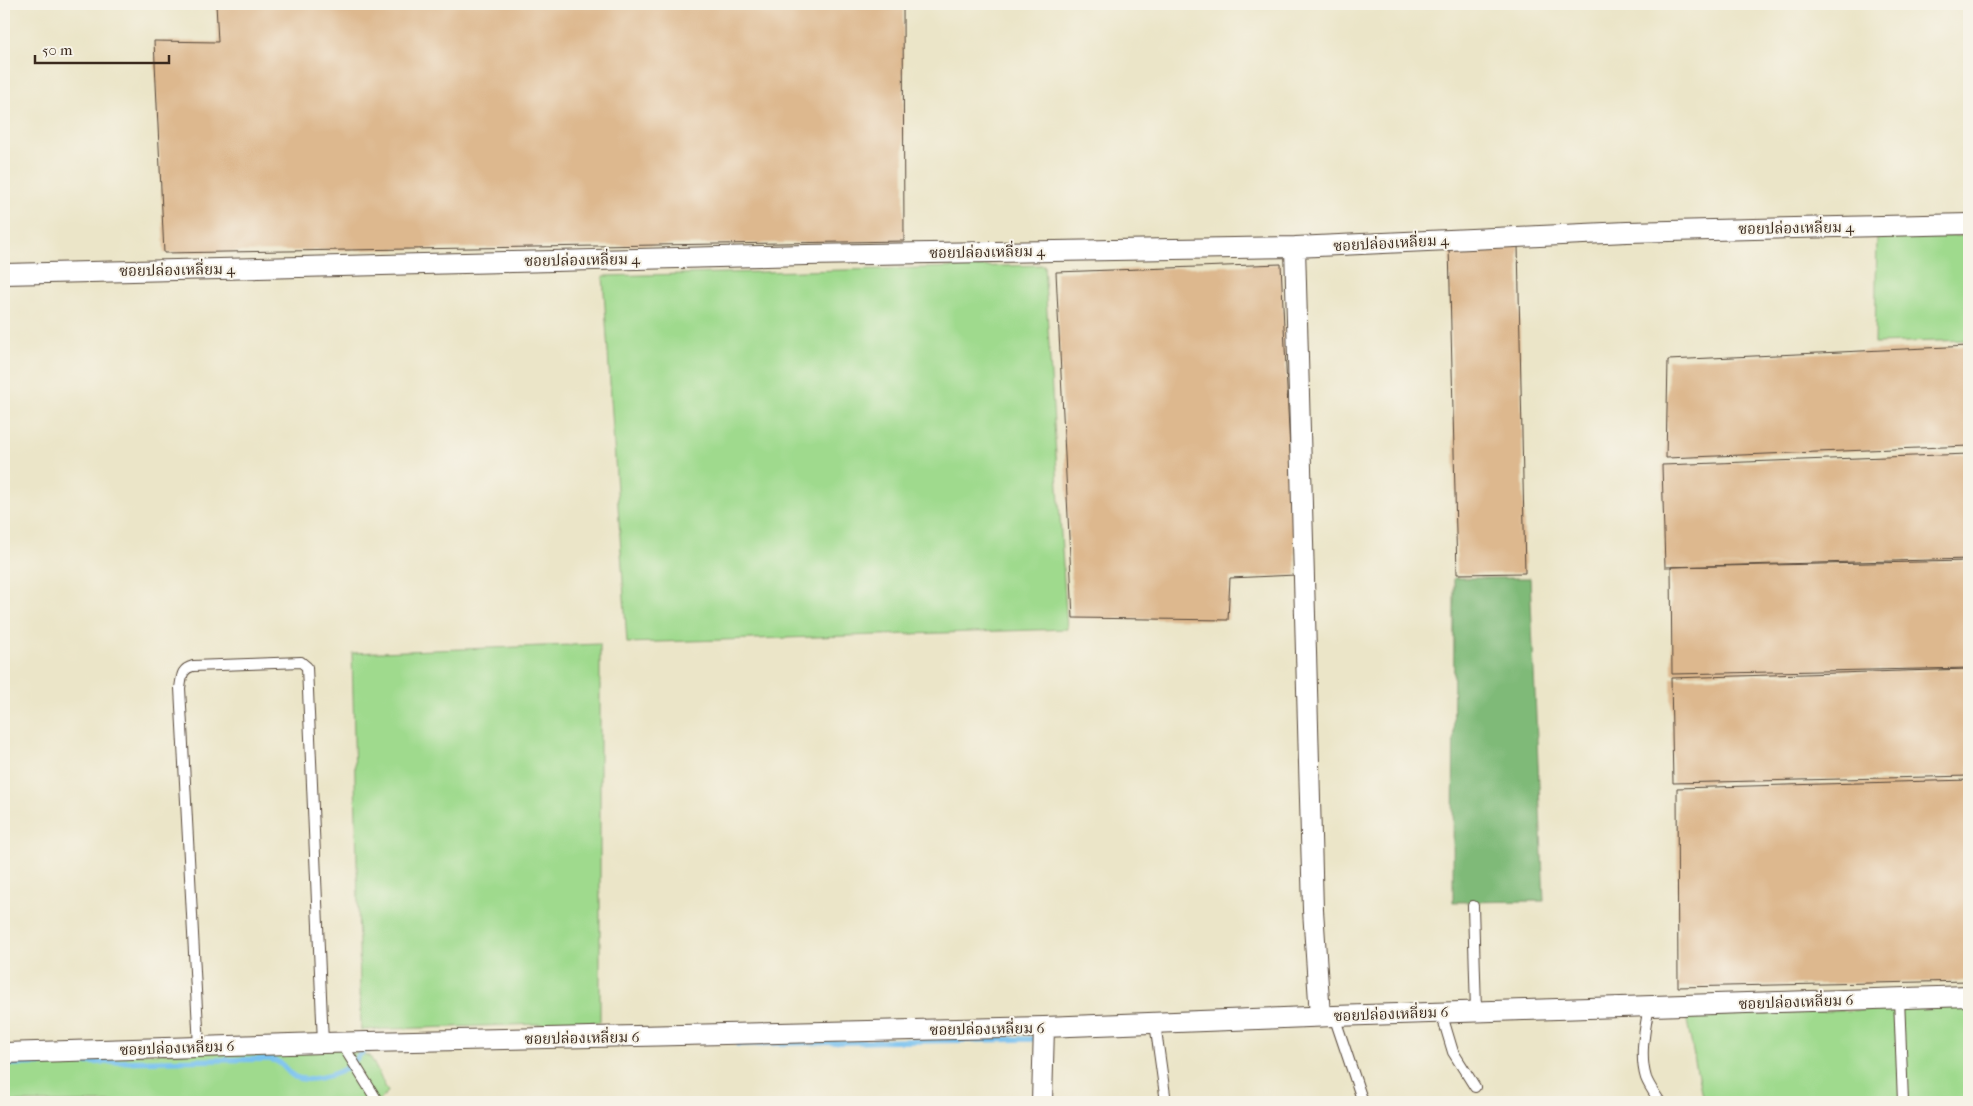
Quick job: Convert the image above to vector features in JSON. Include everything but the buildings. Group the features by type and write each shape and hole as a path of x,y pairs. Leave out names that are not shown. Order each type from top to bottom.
{"street":[{"name":"ซอยปล่องเหลี่ยม 4","path":"4,274 806,255 1295,247 1627,232 1969,224"},
{"path":"1295,247 1313,910 1327,1016"},
{"name":"ซอยปล่องเหลี่ยม 6","path":"4,1053 1044,1027 1441,1012 1969,996"},
{"path":"1042,1102 1044,1027"}],"lane":[{"path":"199,1047 180,688 182,672 186,668 193,666 301,662 307,667 333,1044 378,1102"},
{"path":"1473,906 1476,1012"},
{"path":"1899,998 1903,1102"},
{"path":"1649,1006 1643,1060 1646,1078 1660,1102"},
{"path":"1441,1012 1453,1052 1475,1087"},
{"path":"1327,1016 1363,1102"},
{"path":"1156,1023 1166,1102"}],"green space":[{"path":"1877,235 1969,236 1969,340 1875,343"},
{"path":"1044,265 1067,629 627,643 603,276"},
{"path":"1454,578 1530,578 1544,901 1453,902"},
{"path":"600,644 600,1022 361,1030 352,653"},
{"path":"1969,1004 1969,1102 1703,1102 1686,1016 1892,1009"},
{"path":"340,1049 370,1056 388,1092 377,1102 4,1102 4,1057"}],"waterway":[{"path":"738,1044 1033,1039"},
{"path":"4,1064 270,1059 282,1064 295,1077 315,1079 343,1070 365,1050 369,1050"}]}
